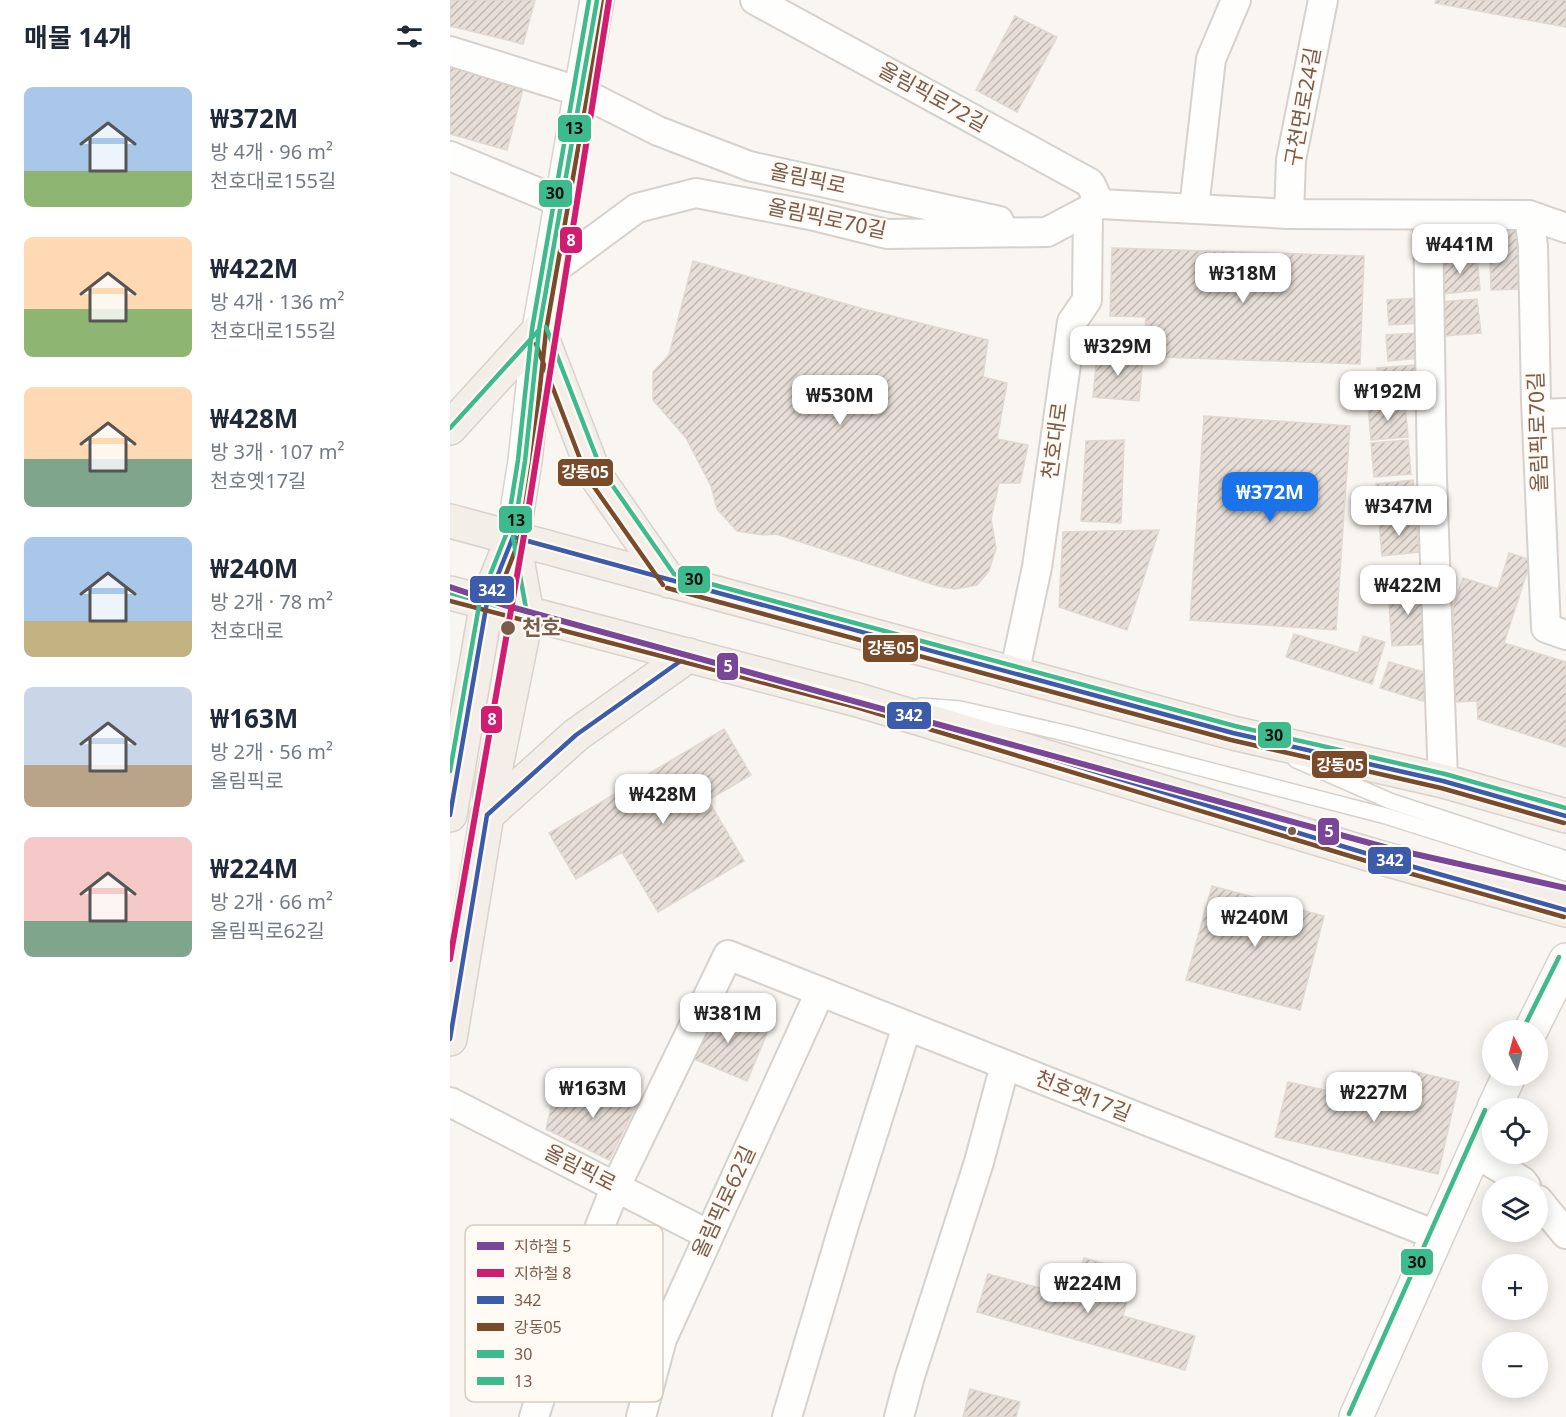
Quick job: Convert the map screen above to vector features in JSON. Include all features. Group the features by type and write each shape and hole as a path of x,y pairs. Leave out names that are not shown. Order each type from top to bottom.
{"main road":[{"path":"451,802 487,602 513,537 525,461 539,330 597,0"},
{"path":"450,428 539,330"},
{"path":"539,330 594,473 669,581"},
{"path":"450,521 1233,733 1443,781 1566,816"},
{"path":"450,1039 489,805 527,614 513,537"},
{"path":"450,593 858,700 1364,852 1566,910"},
{"path":"489,805 576,735 689,656"},
{"path":"464,733 475,724 483,723 491,732 492,739 484,786 489,805"},
{"path":"1537,1020 1566,960"},
{"path":"1356,1417 1482,1137"}],"street":[{"name":"올림픽로72길","path":"755,0 1090,183 1094,207"},
{"path":"1194,208 1210,59 1236,0"},
{"name":"구천면로24길","path":"1289,214 1291,160 1323,0"},
{"name":"올림픽로","path":"450,51 581,92 658,131 749,166 1047,232"},
{"path":"450,156 561,202"},
{"name":"올림픽로70길","path":"549,273 638,208 696,193 810,215 887,234 1047,232 1094,207"},
{"path":"1094,207 1194,208 1289,214 1529,215 1566,228"},
{"name":"천호대로","path":"1014,675 1037,567 1072,322 1087,300 1094,207"},
{"path":"1428,214 1432,489 1443,781"},
{"name":"올림픽로70길","path":"1529,215 1533,246 1546,628 1566,635"},
{"path":"1537,414 1566,413"},
{"name":"천호옛17길","path":"616,1186 728,955 1438,1236"},
{"name":"올림픽로62길","path":"663,1337 820,992"},
{"path":"787,1417 844,1225 907,1026"},
{"path":"899,1417 979,1162 1005,1065"},
{"name":"올림픽로","path":"450,1102 709,1235"},
{"path":"1475,1153 1514,1176"},
{"path":"600,1225 616,1186"},
{"path":"1548,1212 1566,1234"},
{"path":"534,1417 539,1402"},
{"name":"올림픽로62길","path":"641,1417 645,1402"}],"lane":[{"path":"858,700 960,709 1069,734 1386,816 1566,873"},
{"path":"1233,733 1390,801 1566,859"}],"building":[{"path":"450,0 535,0 523,44 450,26"},
{"path":"1436,0 1566,0 1566,27 1435,3"},
{"path":"1015,16 1057,37 1017,112 976,90"},
{"path":"450,64 524,85 507,150 450,134"},
{"path":"1525,225 1527,289 1491,290 1489,227"},
{"path":"1112,248 1364,256 1360,364 1161,357 1162,338 1145,337 1146,317 1110,316"},
{"path":"1477,256 1480,290 1443,294 1440,259"},
{"path":"693,261 864,309 988,340 983,377 1007,383 997,439 1028,445 1020,483 999,483 991,519 996,548 989,571 977,585 955,589 938,586 776,534 763,535 737,531 717,509 711,486 686,438 653,400 653,372 669,355"},
{"path":"1419,298 1421,323 1389,325 1387,300"},
{"path":"1477,299 1481,333 1443,336 1440,302"},
{"path":"1418,333 1420,358 1388,361 1386,335"},
{"path":"1097,354 1143,358 1139,401 1093,397"},
{"path":"1415,365 1418,399 1381,402 1377,368"},
{"path":"1405,403 1408,437 1371,440 1368,406"},
{"path":"1204,416 1350,426 1336,630 1190,620"},
{"path":"1124,440 1121,523 1081,521 1086,441"},
{"path":"1408,440 1411,474 1374,477 1371,443"},
{"path":"1413,480 1416,515 1379,518 1376,484"},
{"path":"1416,518 1419,552 1382,556 1379,521"},
{"path":"1159,530 1127,630 1059,607 1063,532"},
{"path":"1509,553 1531,560 1504,643 1566,662 1566,747 1478,719 1477,701 1455,702 1453,608 1463,578 1498,589"},
{"path":"1425,585 1428,644 1392,646 1388,588"},
{"path":"1294,634 1358,653 1363,636 1385,642 1372,684 1286,657"},
{"path":"1389,662 1431,674 1423,701 1380,688"},
{"path":"724,729 751,775 708,800 744,861 658,912 622,852 576,879 549,833"},
{"path":"1212,886 1324,916 1300,1010 1186,980"},
{"path":"711,1007 768,1031 747,1081 687,1056"},
{"path":"1412,1071 1459,1082 1438,1174 1275,1137 1288,1082 1404,1108"},
{"path":"608,1082 640,1098 609,1160 546,1129 555,1091 599,1100"},
{"path":"1084,1258 1135,1272 1123,1316 1195,1336 1185,1370 977,1312 988,1274 1073,1297"},
{"path":"970,1389 1020,1402 1016,1417 963,1417"}],"metro line":[{"name":"8","path":"450,959 526,524 609,0"},
{"name":"5","path":"450,587 504,605 1388,848 1566,888"}],"transit line":[{"name":"30","path":"450,771 480,600 506,535 518,460 532,329 589,0"},
{"name":"13","path":"450,593 527,614 513,537 525,461 539,330 597,0"},
{"name":"강동05","path":"494,605 520,538 532,462 546,331 604,1"},
{"name":"30","path":"546,327 601,469 674,574 1235,726 1445,774 1566,808"},
{"name":"13","path":"450,428 539,330"},
{"name":"강동05","path":"536,344 587,477 663,585"},
{"name":"342","path":"450,815 487,602 513,537 1233,733 1443,781 1566,816"},
{"name":"강동05","path":"667,588 1231,740 1441,788 1564,823"},
{"name":"강동05","path":"450,601 856,707 1373,863 1564,917"},
{"name":"342","path":"689,655 858,700 1375,856 1566,910"},
{"name":"342","path":"487,815 576,735 689,655"},
{"name":"342","path":"450,1039 487,815"},
{"name":"30","path":"1528,1020 1559,957"},
{"name":"30","path":"1349,1414 1482,1117"}],"place":[{"name":"천호","path":"508,628"}]}
